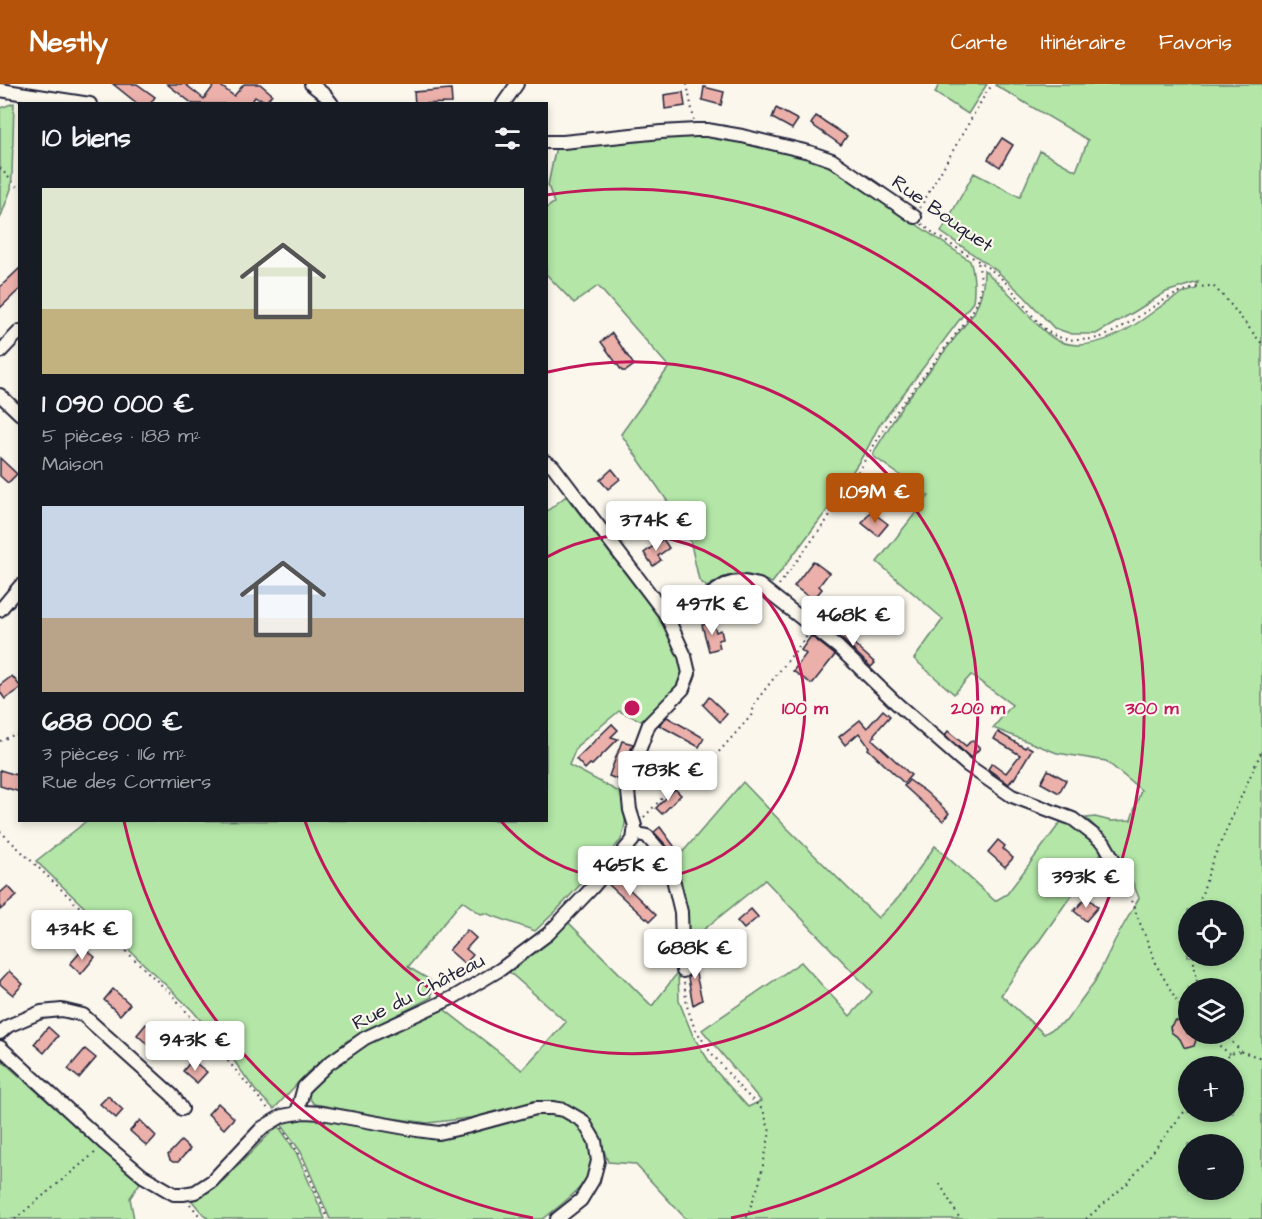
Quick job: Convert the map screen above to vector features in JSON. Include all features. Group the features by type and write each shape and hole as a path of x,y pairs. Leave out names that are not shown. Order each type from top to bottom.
{"street":[{"path":"311,84 330,102"},
{"path":"504,102 517,84"},
{"path":"3,92 76,102"},
{"name":"Rue Bouquet","path":"548,142 696,130 742,136 809,152 832,160 915,217"},
{"path":"0,352 18,333"},
{"path":"0,395 18,412"},
{"path":"548,463 553,466 669,621 685,657 689,673 683,689 649,724 627,783 635,829 648,836 669,862 681,912 682,971"},
{"path":"669,621 734,581 759,585 838,646 896,703 967,765 1012,796 1073,819 1104,843 1115,862"},
{"path":"0,610 18,588"},
{"name":"Rue du Château","path":"297,1113 303,1087 328,1064 364,1038 454,997 501,969 548,934 633,840 635,829"},
{"path":"0,1033 8,1026 41,1012 62,1010 83,1015 173,1096 182,1109"},
{"path":"0,1047 142,1176 174,1194 195,1192 212,1181 262,1128 282,1116 304,1112 322,1113 439,1133 536,1108 564,1110 583,1121 595,1142 597,1161 593,1180 581,1200 557,1219"}],"path":[{"path":"687,84 696,130"},
{"path":"915,217 993,84"},
{"path":"0,168 18,188"},
{"name":"Rue Bouquet","path":"915,217 933,233 1006,283 1042,326 1053,335 1070,339 1092,339 1112,333 1158,302 1186,289 1213,286 1262,344"},
{"path":"771,594 833,512 889,421 969,318 978,303 982,289 978,262"},
{"path":"635,829 702,757 716,755 751,716 756,701 813,627"},
{"path":"0,741 18,734"},
{"path":"1200,900 1212,862 1262,750"},
{"path":"0,831 174,997 276,1119 300,1155 328,1219"},
{"path":"1115,862 1158,968 1178,1002"},
{"path":"682,971 687,1006 694,1027 709,1050 741,1089 763,1110 770,1132 759,1184 746,1219"},
{"path":"1217,1044 1230,1054 1242,1052 1262,1058"},
{"path":"1234,1044 1242,1052"},
{"path":"1086,1219 1128,1183 1178,1120"},
{"path":"15,1219 105,1144"},
{"path":"940,1184 960,1219"},
{"path":"183,1194 202,1219"}],"green space":[{"path":"939,84 987,84 968,114 935,93"},
{"path":"1262,84 1262,1219 686,1219 635,1164 608,1162 602,1145 592,1128 573,1108 557,1102 538,1102 486,1116 428,1123 314,1104 309,1098 310,1089 319,1077 352,1052 441,1007 522,1070 566,1022 507,970 566,920 652,1006 678,972 679,1001 693,1036 714,1069 748,1107 761,1101 702,1030 801,962 850,1016 872,992 765,880 687,943 675,861 743,782 878,918 899,897 935,846 995,901 1007,894 1063,819 1089,833 1104,849 1001,995 1044,1034 1066,1021 1095,981 1139,898 1127,868 1110,841 1086,818 1095,817 1111,821 1131,820 1141,790 1106,761 1057,753 993,728 1012,705 971,675 954,694 914,659 943,619 877,562 929,496 873,456 903,405 974,313 982,292 984,270 1048,334 1063,343 1073,345 1096,343 1117,335 1172,299 1196,289 1198,282 1166,292 1096,334 1072,334 1054,328 996,270 941,232 974,173 1020,197 1040,151 1076,171 1088,140 995,85"},
{"path":"14,103 11,189 0,219 0,108"},
{"path":"683,136 715,137 794,152 819,161 855,181 970,261 973,271 973,302 879,426 834,501 772,583 746,574 724,577 707,587 699,580 688,531 621,434 669,367 598,286 574,303 548,276 548,207 554,203 548,185 556,146"},
{"path":"566,496 669,631 683,662 684,678 670,696 642,721 619,711 577,746 569,765 621,793 626,816 621,840 535,931 485,913 481,914 462,901 408,967 430,980 432,997 347,1041 308,1072 274,1109 255,1090 227,1051 192,1010 36,861 85,822 548,822 548,510"},
{"path":"0,1059 140,1183 130,1198 134,1219 0,1219"},
{"path":"556,1112 576,1124 585,1134 590,1147 591,1168 584,1183 543,1219 330,1219 301,1152 281,1124 307,1117 436,1138 499,1125 535,1113"},
{"path":"278,1125 296,1152 325,1219 209,1219 192,1201 224,1180"}],"building":[{"path":"113,84 137,84 155,97 151,102 136,102"},
{"path":"167,84 185,84 204,99 215,84 234,96 244,84 260,84 272,94 266,102 255,97 251,102 190,102"},
{"path":"704,87 724,92 721,105 702,100"},
{"path":"451,89 452,102 415,102 414,92"},
{"path":"683,92 685,106 665,109 664,95"},
{"path":"776,108 798,120 792,129 772,118"},
{"path":"816,116 847,136 841,145 811,124"},
{"path":"1002,138 1013,145 1000,167 988,159"},
{"path":"18,270 18,291 0,308 0,287"},
{"path":"612,333 634,365 626,371 622,371 601,342"},
{"path":"0,458 17,474 8,483 0,476"},
{"path":"612,469 620,479 608,489 600,480"},
{"path":"871,511 888,524 878,536 862,523"},
{"path":"663,539 669,548 658,556 661,560 653,566 644,553"},
{"path":"813,561 829,573 819,586 822,589 813,600 794,586"},
{"path":"713,622 716,632 721,630 723,639 718,640 720,648 709,651 702,625"},
{"path":"834,626 875,663 871,667 830,630"},
{"path":"811,636 835,655 812,684 793,671 806,654 801,650"},
{"path":"12,676 18,684 18,690 5,699 0,692 0,685"},
{"path":"709,697 727,714 720,722 703,705"},
{"path":"883,710 890,716 872,739 911,775 904,783 868,749 869,747 859,733 845,745 839,737 860,720 867,728"},
{"path":"667,717 704,738 699,747 659,725"},
{"path":"612,724 618,730 611,737 618,739 585,769 576,759"},
{"path":"948,731 966,746 972,740 980,748 971,758 945,735"},
{"path":"998,732 1025,748 1027,746 1032,749 1009,784 988,769 992,763 1006,773 1020,755 994,739"},
{"path":"622,741 633,744 619,780 609,776"},
{"path":"0,770 18,775 18,791 0,786"},
{"path":"1048,770 1066,780 1059,793 1041,783"},
{"path":"909,780 949,813 943,821 904,786"},
{"path":"675,789 681,795 662,814 656,808"},
{"path":"660,827 677,850 673,853 654,832"},
{"path":"998,840 1005,846 1003,849 1013,858 1005,867 988,852"},
{"path":"616,873 656,915 650,921 607,883"},
{"path":"8,886 17,896 0,910 0,893"},
{"path":"1087,897 1098,907 1086,921 1074,911"},
{"path":"751,909 758,917 744,929 737,921"},
{"path":"48,924 62,936 52,947 39,935"},
{"path":"467,930 476,938 466,949 473,955 465,964 449,950"},
{"path":"84,948 95,957 81,974 70,964"},
{"path":"699,956 704,963 695,970 702,1000 693,1005 688,978 691,971 691,958"},
{"path":"9,971 23,984 13,995 0,984"},
{"path":"113,989 130,1004 120,1015 104,1000"},
{"path":"1178,1021 1178,1037 1171,1032 1170,1027"},
{"path":"146,1024 162,1038 153,1049 137,1035"},
{"path":"48,1027 58,1036 44,1053 34,1044"},
{"path":"1182,1044 1195,1044 1187,1048"},
{"path":"85,1049 96,1058 79,1078 68,1069"},
{"path":"192,1060 207,1072 197,1083 183,1071"},
{"path":"108,1096 123,1110 116,1118 100,1104"},
{"path":"218,1103 234,1118 224,1129 208,1114"},
{"path":"140,1120 156,1136 147,1146 130,1131"},
{"path":"181,1141 190,1149 178,1162 173,1162 168,1155"}]}
